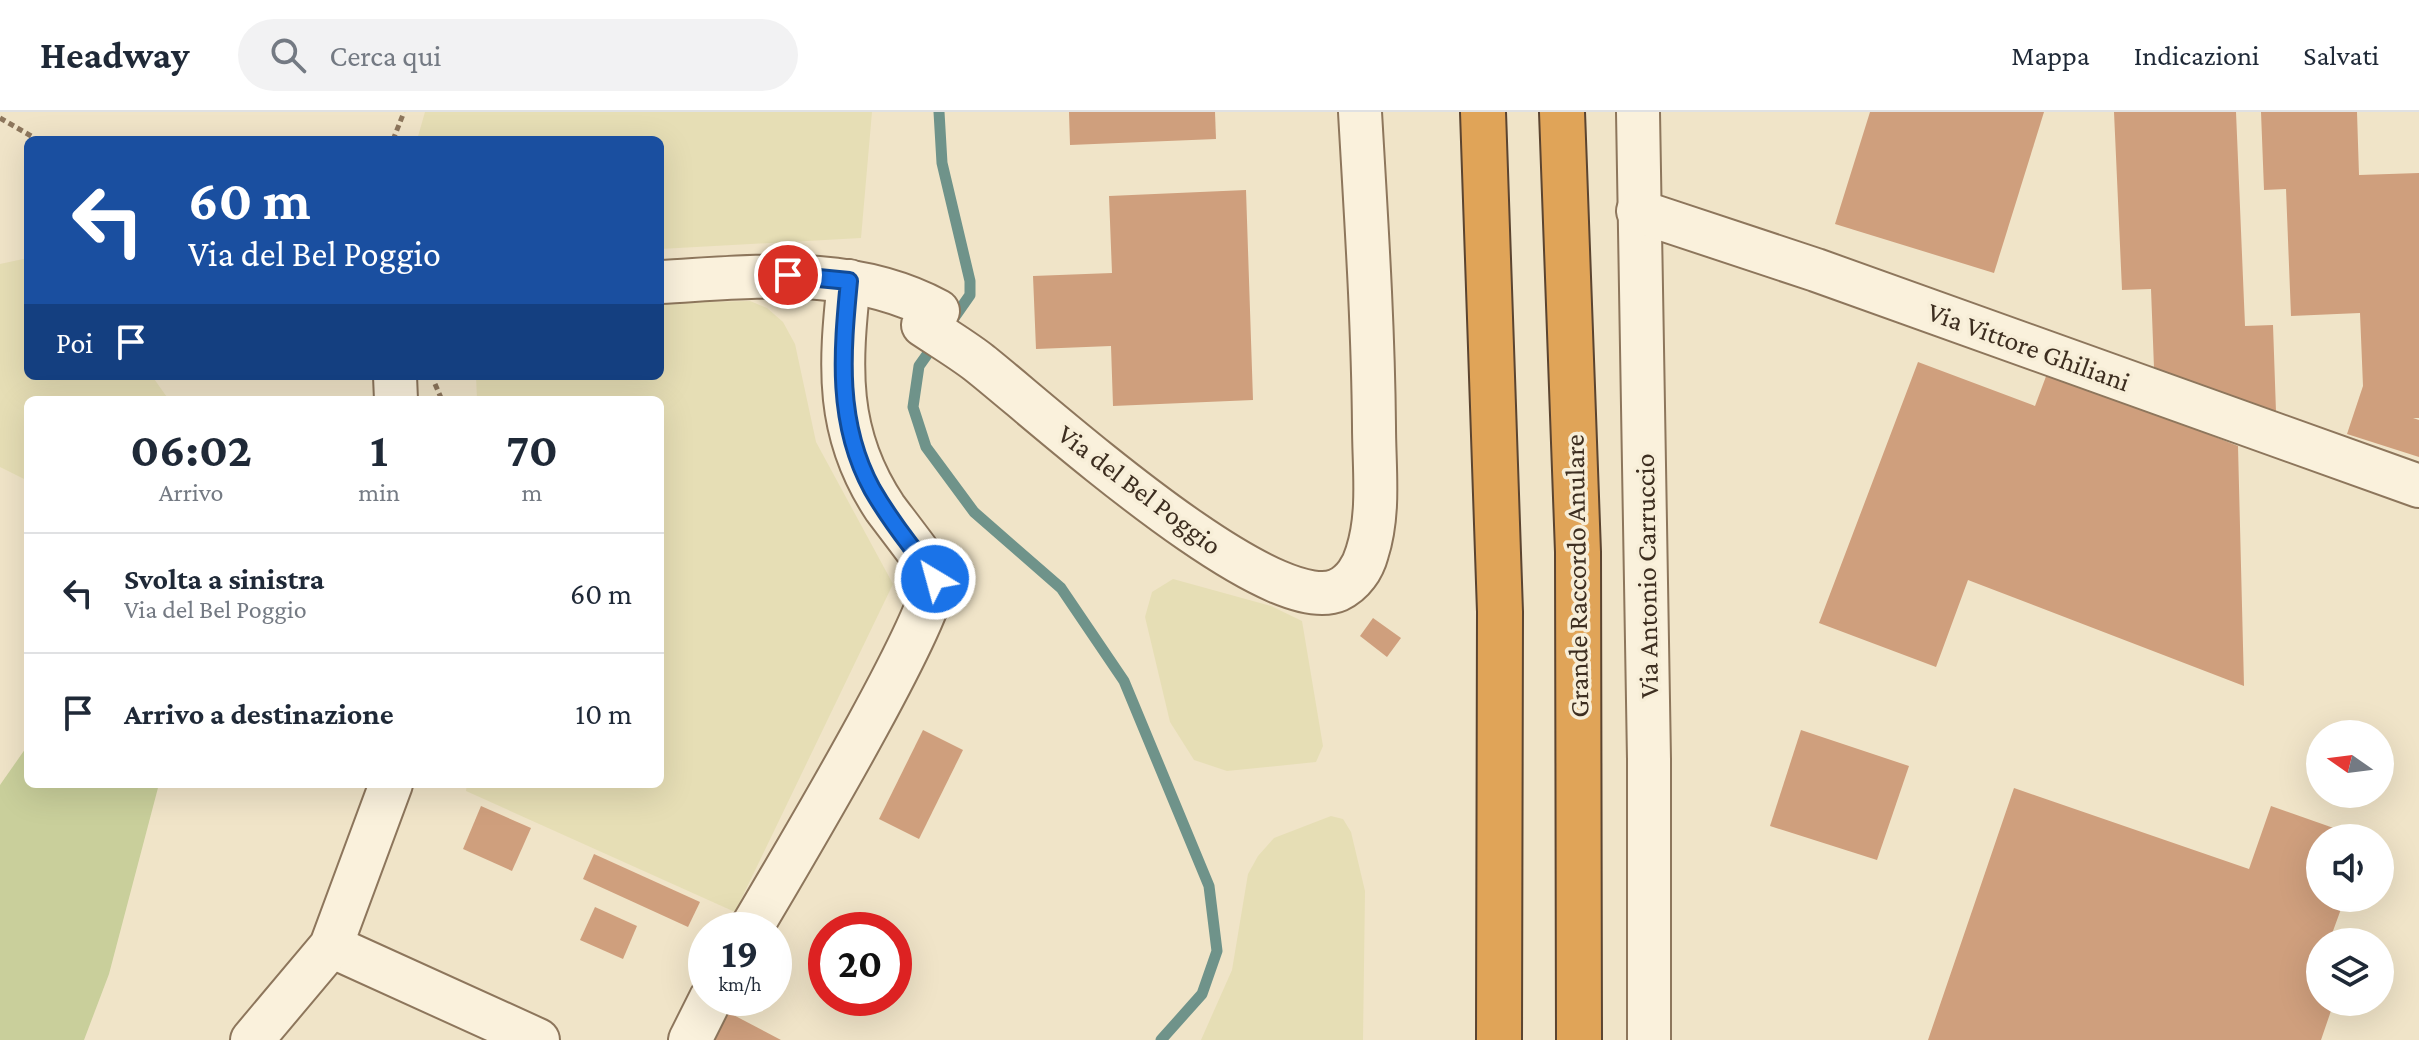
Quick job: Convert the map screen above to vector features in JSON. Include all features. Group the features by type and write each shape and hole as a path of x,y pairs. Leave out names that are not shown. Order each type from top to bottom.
{"highway":[{"path":"1483,112 1500,612 1499,1040"},
{"name":"Grande Raccordo Anulare","path":"1562,112 1578,552 1579,1040"}],"street":[{"name":"Via del Bel Poggio","path":"664,282 788,275 849,281 918,311 1210,546 1293,589 1308,593 1337,590 1352,581 1367,555 1375,510 1373,333 1360,112"},
{"name":"Via Antonio Carruccio","path":"1638,112 1649,759 1649,1040"},
{"name":"Via Vittore Ghiliani","path":"1638,211 1816,270 2419,486"},
{"path":"760,912 858,743 929,605 935,579 931,567 912,548 871,488 845,419 842,348 849,281"},
{"path":"252,1040 331,946 390,788"},
{"path":"331,946 538,1040"},
{"path":"690,1040 702,1016"}],"path":[{"path":"395,136 404,112"},
{"path":"0,118 31,136"}],"shaded area":[{"path":"425,112 872,112 861,238 664,249 664,136 418,136"},
{"path":"24,259 24,380 155,380 166,396 24,396 24,479 0,467 0,264"},
{"path":"750,301 767,308 783,322 795,344 816,442 893,584 735,912 466,791 466,788 664,788 664,396 477,396 476,380 664,380 664,303"},
{"path":"1173,579 1271,606 1302,621 1323,746 1316,762 1227,771 1194,760 1170,722 1145,617 1152,592"},
{"path":"1331,816 1343,819 1351,832 1365,891 1363,1040 1201,1040 1232,970 1248,874 1258,856 1274,838"}],"green space":[{"path":"24,751 24,788 158,788 109,974 84,1040 0,1040 0,785"}],"building":[{"path":"1069,112 1215,112 1216,139 1070,145"},
{"path":"1870,112 2044,112 1994,273 1835,224"},
{"path":"2114,112 2236,112 2245,326 2273,325 2276,412 2154,368 2151,289 2122,290"},
{"path":"2261,112 2357,112 2359,175 2419,173 2419,418 2413,418 2419,420 2419,457 2347,434 2363,386 2360,313 2291,316 2286,189 2264,190"},
{"path":"1246,190 1253,400 1113,406 1111,346 1036,349 1033,276 1112,273 1109,196"},
{"path":"1918,362 2035,406 2048,371 2238,446 2244,686 1968,580 1936,667 1819,623"},
{"path":"1373,618 1401,638 1387,657 1360,636"},
{"path":"923,730 963,750 919,839 879,819"},
{"path":"1801,730 1909,766 1877,860 1770,826"},
{"path":"2014,788 2249,869 2271,806 2322,824 2306,824 2306,912 2340,912 2334,928 2306,928 2306,1016 2329,1016 2321,1040 1928,1040"},
{"path":"481,806 531,828 512,871 463,849"},
{"path":"594,854 700,902 695,912 688,912 688,927 583,879"},
{"path":"595,907 637,926 623,959 580,940"},
{"path":"721,1016 735,1016 781,1040 708,1040"}],"waterway":[{"path":"939,112 942,163 970,281 970,295 949,325"},
{"path":"936,342 919,366 913,407 926,447 974,512 1061,588 1124,681 1209,886 1217,951 1202,994 1161,1040"}],"route":[{"path":"788,275 849,281 842,348 845,419 871,488 912,548 931,567 935,579"}]}
